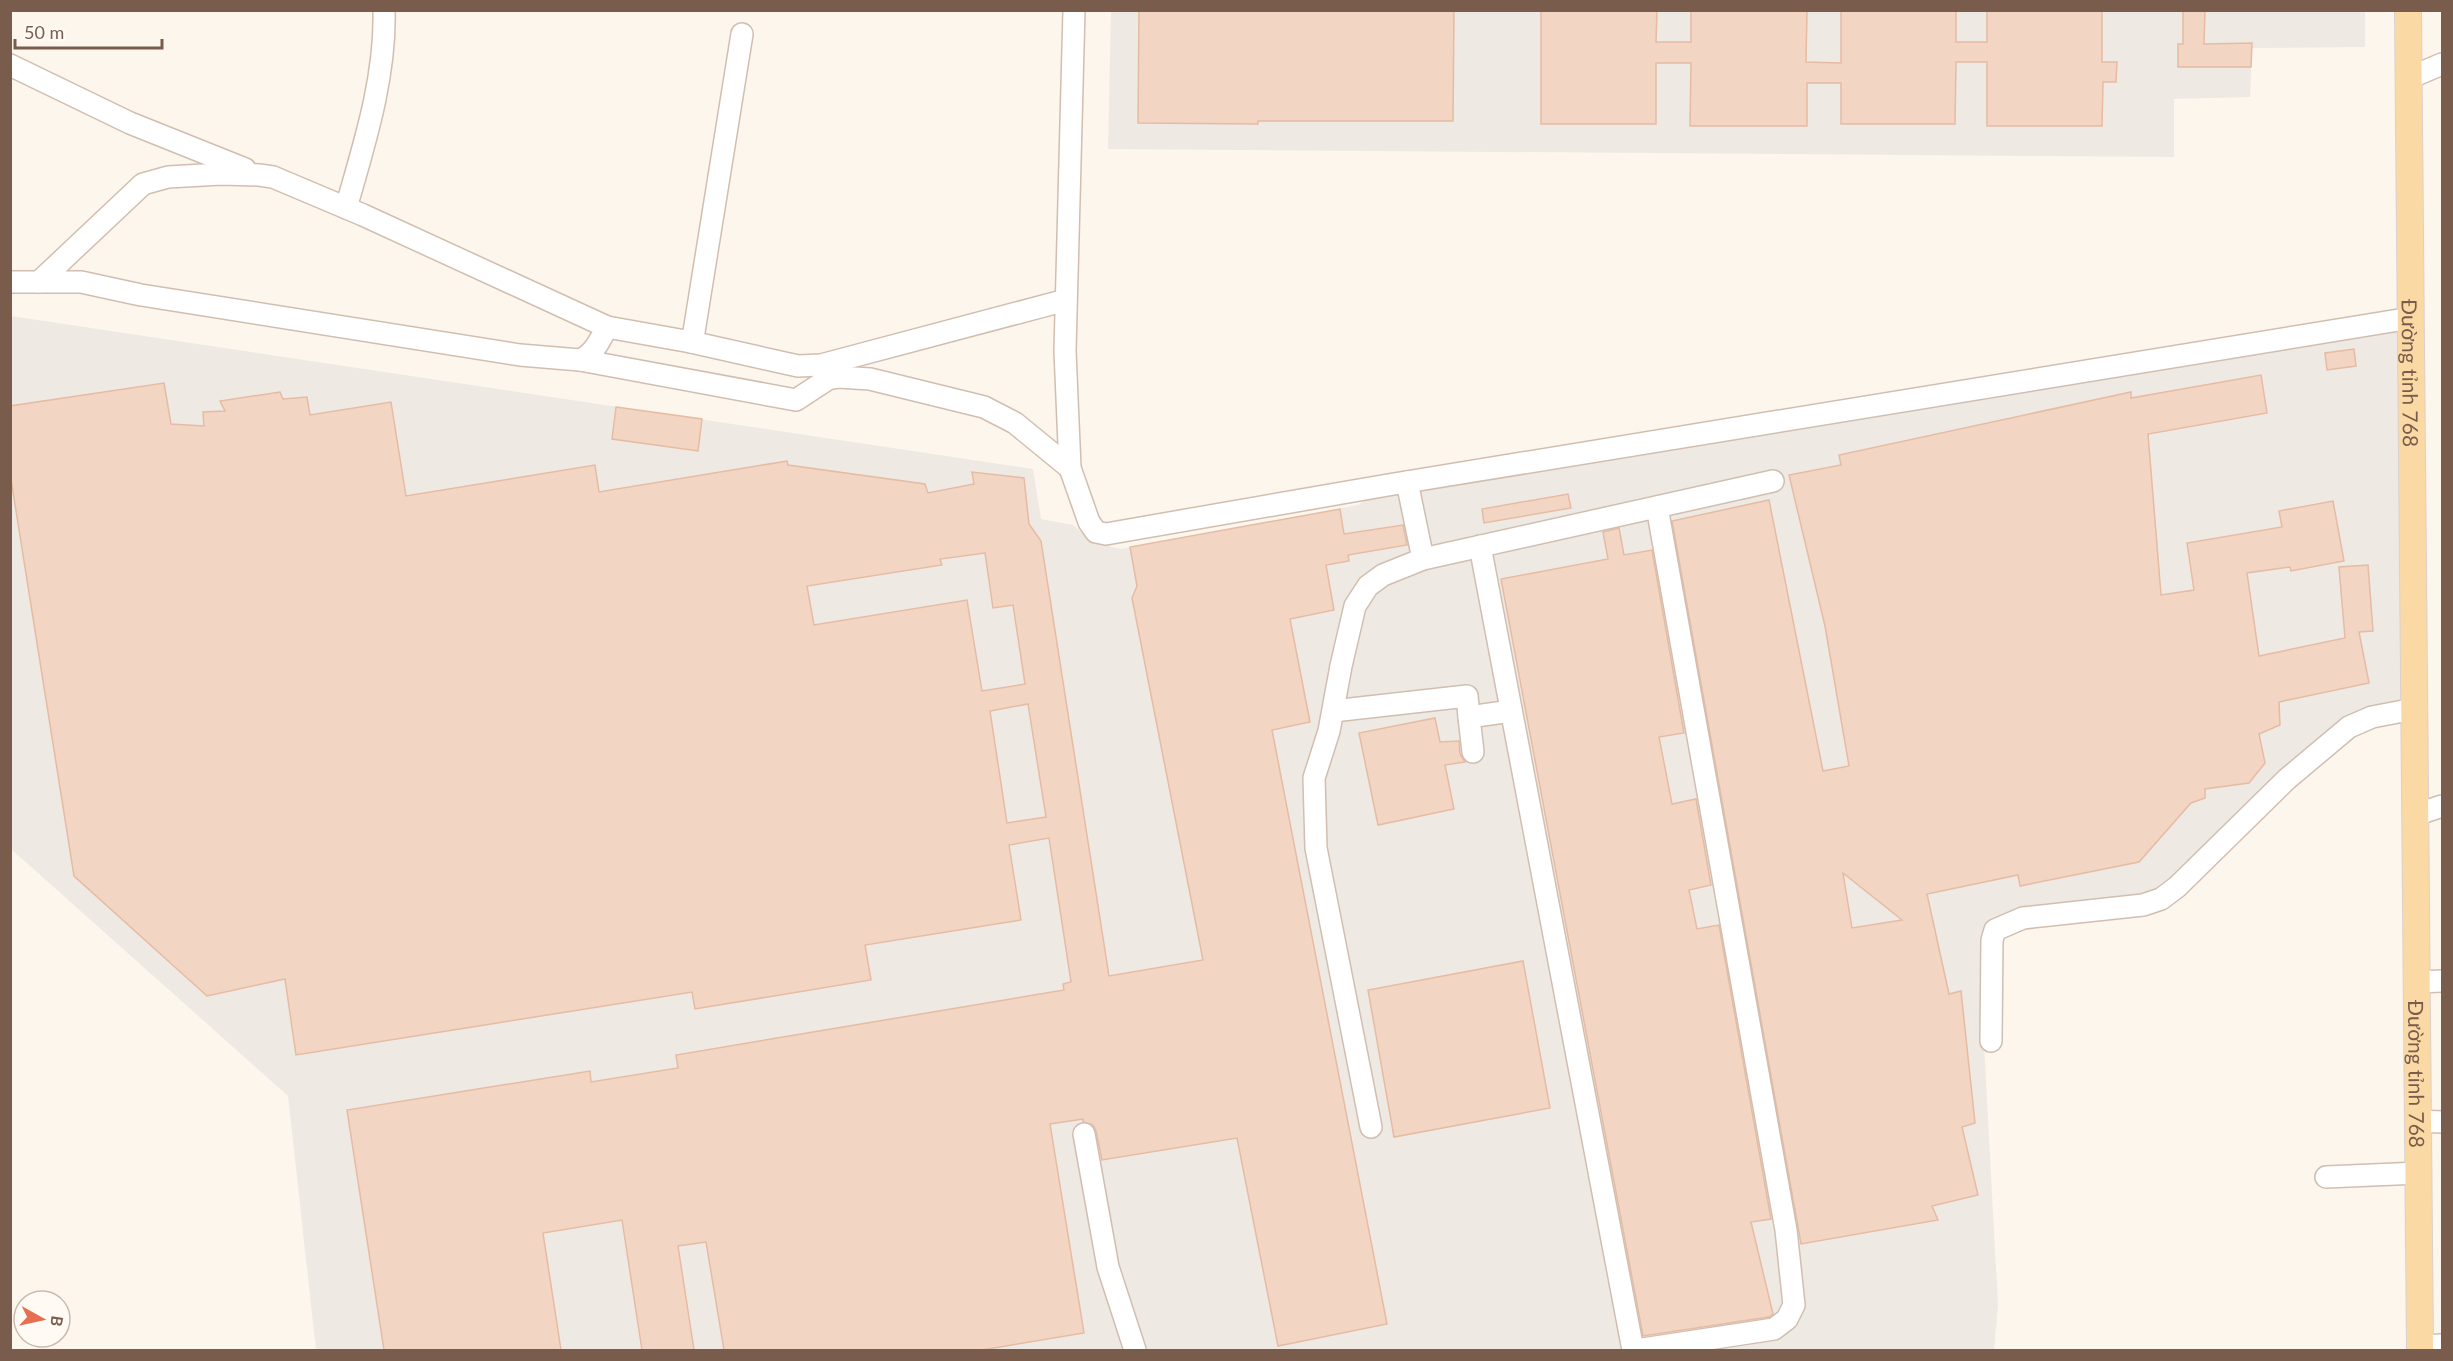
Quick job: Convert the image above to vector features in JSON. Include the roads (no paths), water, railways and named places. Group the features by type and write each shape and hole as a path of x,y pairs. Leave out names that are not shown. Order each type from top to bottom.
{"main road":[{"name":"Đường tỉnh 768","path":"2408,10 2417,982 2430,1121 2419,1173 2428,1347"}],"street":[{"path":"346,208 363,148 381,66 384,10"},
{"path":"1074,10 1065,351 1070,468 1089,522 1096,532 1106,534 2411,318"},
{"path":"691,342 742,34"},
{"path":"2409,78 2442,64"},
{"path":"10,65 130,123 259,175"},
{"path":"39,282 143,184 168,177 221,174 273,177 607,327 810,367 1065,300"},
{"path":"10,282 81,282 141,295 520,355 580,360 796,400 828,379 838,377 870,379 984,407 1015,423 1070,468"},
{"path":"580,360 588,357 594,350 607,327"},
{"path":"1371,1127 1316,848 1314,778 1329,731 1355,606 1368,586 1375,581 1423,558 1773,481"},
{"path":"1407,483 1423,558"},
{"path":"1480,546 1634,1350 1774,1329 1786,1319 1794,1305 1784,1218 1657,507"},
{"path":"1333,711 1467,696 1473,752"},
{"path":"1469,717 1511,711"},
{"path":"1991,1041 1992,940 1995,930 2023,918 2143,905 2160,899 2177,887 2287,779 2349,727 2372,717 2414,722"},
{"path":"2415,805 2442,806"},
{"path":"2417,982 2442,981"},
{"path":"1084,1134 1108,1267 1135,1350"},
{"path":"2326,1177 2419,1173"}]}
